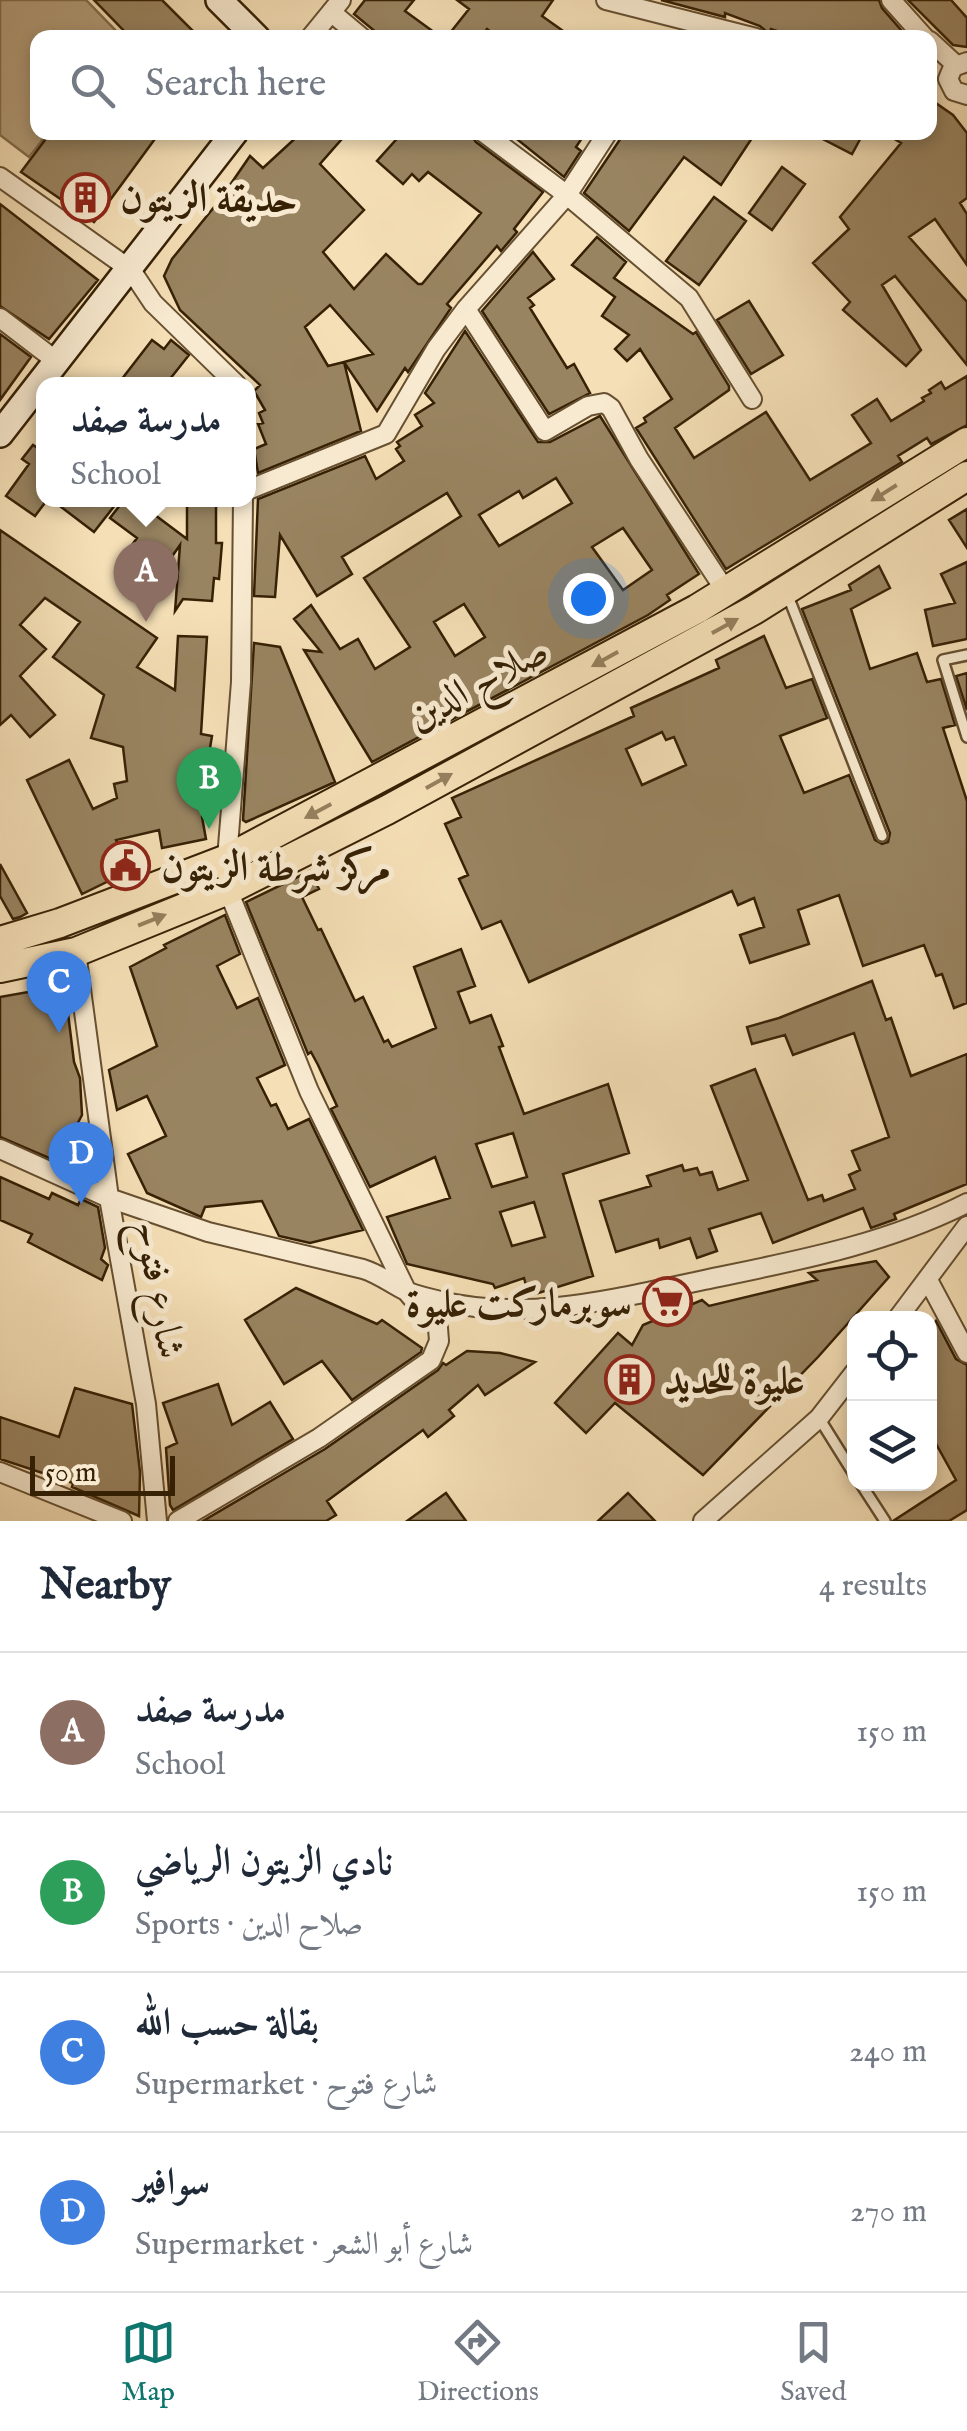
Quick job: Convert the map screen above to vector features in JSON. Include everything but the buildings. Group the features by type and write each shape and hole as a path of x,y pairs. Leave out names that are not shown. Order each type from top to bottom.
{"highway":[{"name":"صلاح الدين","path":"0,941 60,924 226,859 697,609 967,442"},
{"name":"صلاح الدين","path":"0,968 76,952 228,890 387,810 754,610 967,476"}],"main road":[{"path":"219,0 248,30"},
{"path":"42,377 229,140"},
{"path":"0,434 36,386"}],"street":[{"path":"606,0 723,30"},
{"path":"891,0 919,30"},
{"path":"316,30 336,6 356,30"},
{"path":"675,30 682,20"},
{"path":"937,48 957,67 952,90 967,95"},
{"path":"494,140 567,195 689,298 752,399"},
{"path":"256,487 386,434 436,349 466,309 567,195 603,140"},
{"path":"0,178 130,270 153,303 229,377"},
{"path":"466,309 546,431 596,403 611,408 639,459 725,590"},
{"path":"0,318 55,360"},
{"path":"178,1521 319,1438 431,1360 439,1341 438,1328 407,1292 309,1091 228,890 226,859 241,682 243,507"},
{"name":"شارع فتوح","path":"76,952 108,1198 146,1404 157,1521"},
{"path":"0,1149 108,1198 208,1232 382,1275 407,1292 440,1301 484,1306 556,1310 604,1302 877,1242 967,1203"},
{"path":"904,1311 967,1226"},
{"path":"928,1280 967,1353"},
{"path":"703,1521 819,1418 847,1382"},
{"path":"0,1472 122,1521"}],"lane":[{"path":"784,588 882,836"},
{"path":"967,655 942,660 967,737"},
{"path":"819,1418 847,1463"},
{"path":"866,1491 885,1521"}],"shaded area":[{"path":"0,0 86,0 115,30 30,30 30,140 42,140 29,157 0,135"}],"place":[{"name":"حديقة الزيتون","path":"85,197"},
{"name":"مدرسة صفد","path":"146,622"},
{"name":"نادي الزيتون الرياضي","path":"209,829"},
{"name":"مركز شرطة الزيتون","path":"126,866"},
{"name":"بقالة حسب الله","path":"59,1033"},
{"name":"سوافير","path":"81,1204"},
{"name":"سوبرماركت عليوة","path":"667,1302"},
{"name":"عليوة للحديد","path":"629,1379"}]}
